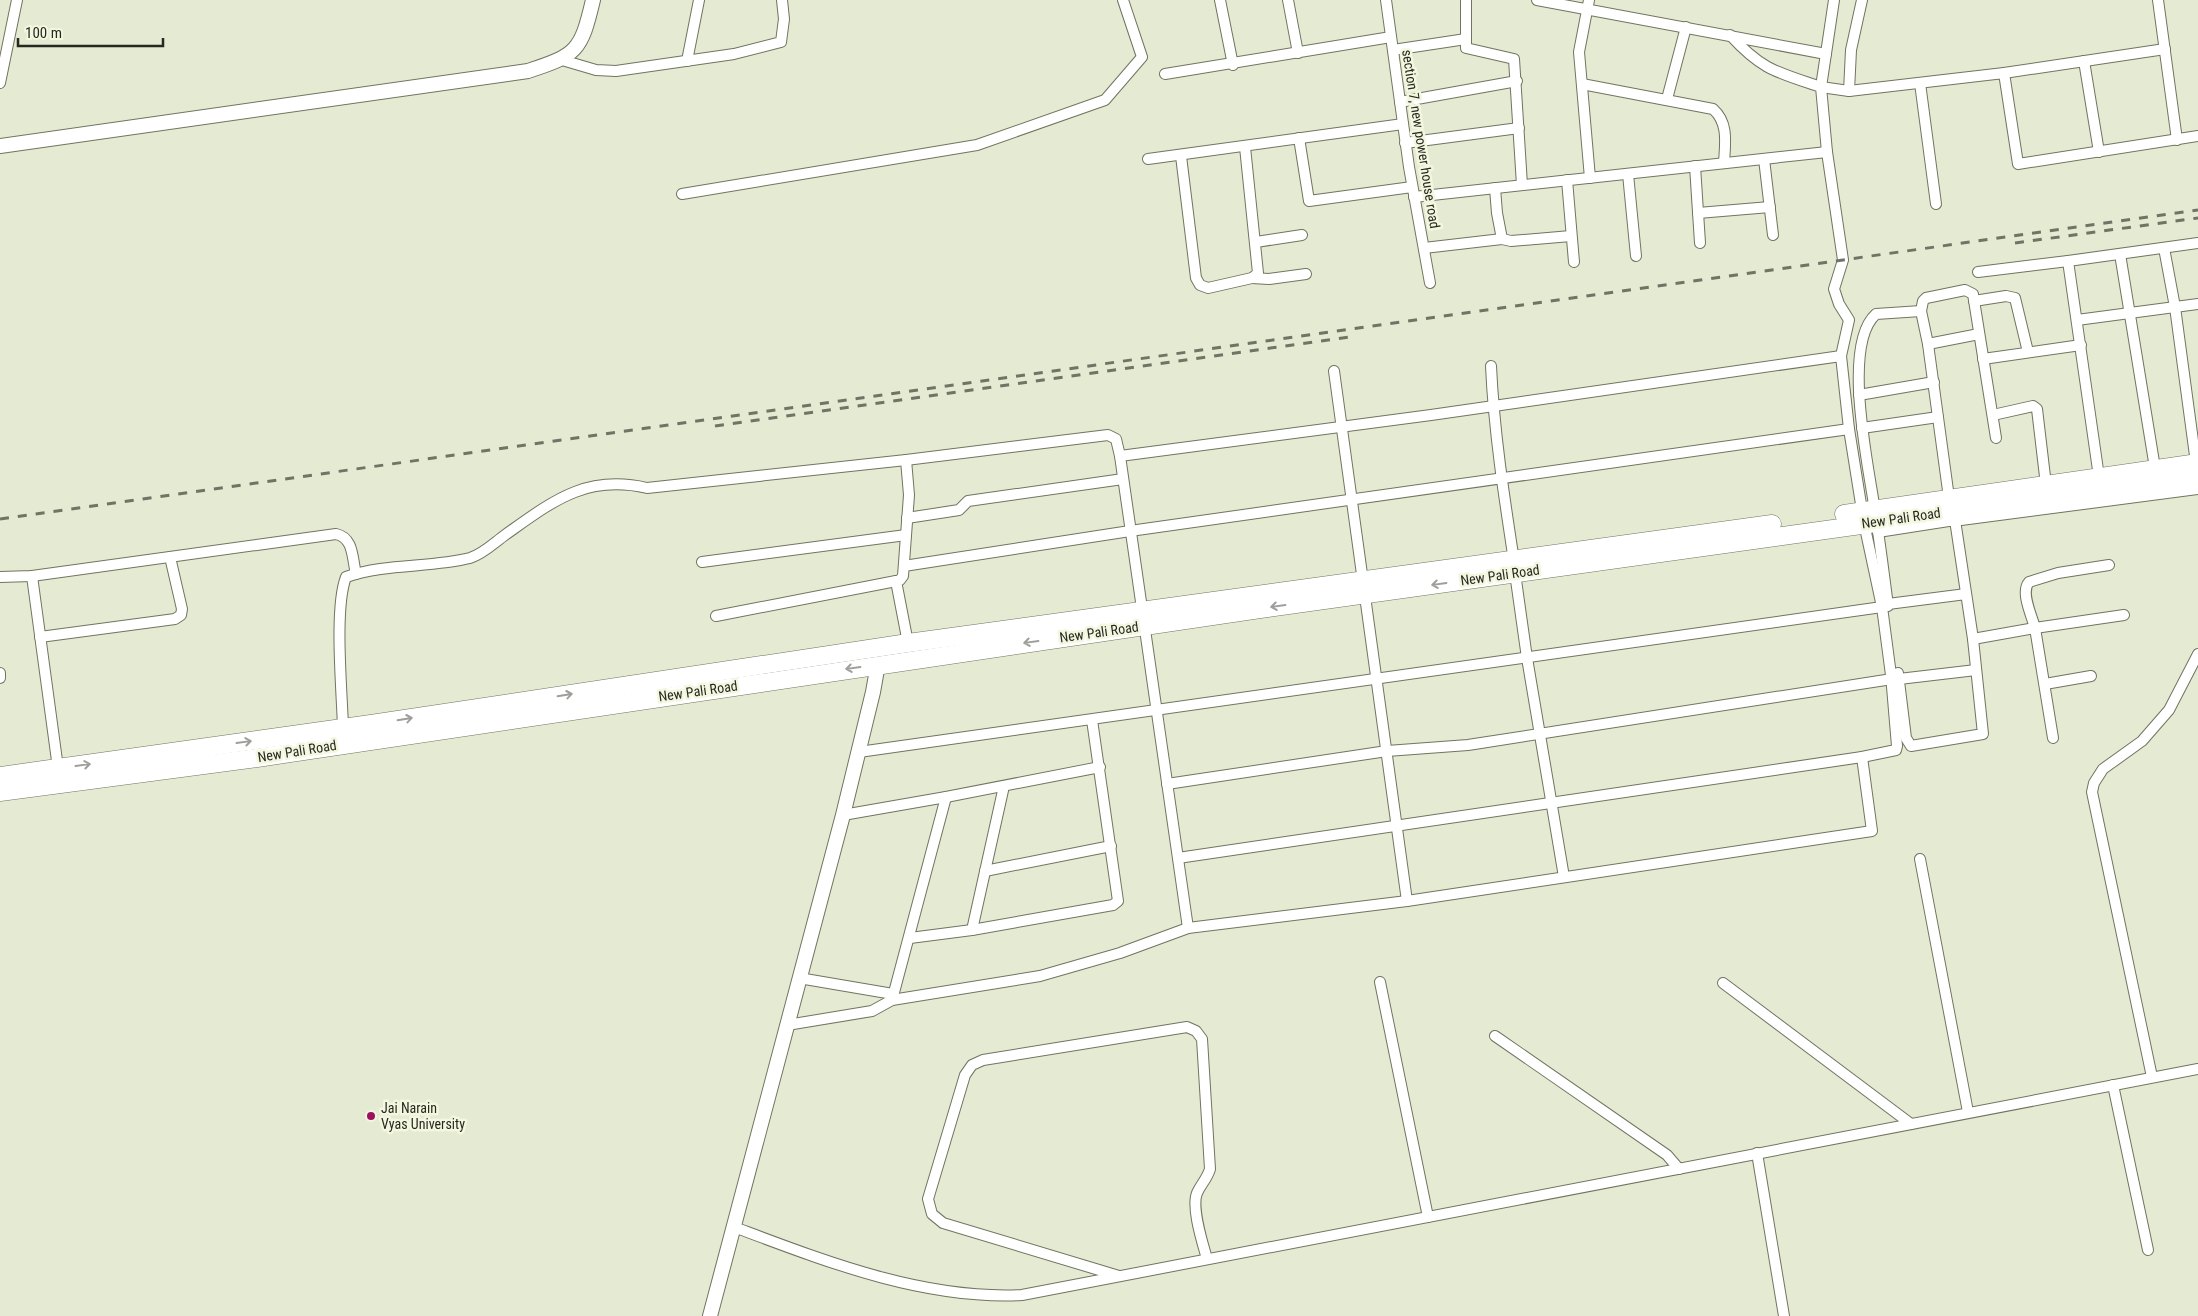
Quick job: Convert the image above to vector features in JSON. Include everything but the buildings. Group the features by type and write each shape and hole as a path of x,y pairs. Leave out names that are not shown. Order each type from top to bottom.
{"highway":[{"name":"New Pali Road","path":"1871,520 1949,498 2155,468 2197,476"},
{"name":"New Pali Road","path":"0,792 257,758 878,664 1142,619 1365,587 2197,476"},
{"name":"New Pali Road","path":"0,776 343,728 908,643 1142,619"}],"street":[{"path":"0,83 17,0"},
{"path":"0,146 528,72 562,60 576,50 586,29 593,0"},
{"path":"687,61 699,0"},
{"path":"562,60 596,70 616,71 734,54 782,42 784,19 782,0"},
{"path":"682,194 977,146 1105,100 1142,56 1122,0"},
{"path":"1220,0 1232,65"},
{"path":"1288,0 1298,53"},
{"name":"section 7, new power house road","path":"1386,0 1405,143 1430,282"},
{"path":"1466,0 1466,48 1514,58 1517,80 1522,185"},
{"path":"1537,0 1587,11 1686,27 1826,54"},
{"path":"1589,0 1579,52 1590,178"},
{"path":"1834,0 1821,87 1827,152 1843,260 1834,289 1839,304 1848,320 1841,356 1849,429 1871,520 1885,605"},
{"path":"1849,91 1851,50 1862,0"},
{"path":"2158,0 2177,140"},
{"path":"1667,100 1686,27"},
{"path":"1730,35 1752,58 1764,67 1821,87 1849,91 2004,73 2165,49"},
{"path":"1165,74 1232,65 1392,37"},
{"path":"1393,50 1466,40"},
{"path":"2084,61 2099,152"},
{"path":"2004,73 2018,164 2198,136"},
{"path":"1400,102 1517,80"},
{"path":"1920,83 1936,204"},
{"path":"1582,84 1706,106 1719,114 1725,131 1724,163"},
{"path":"1148,159 1181,156 1403,124"},
{"path":"1405,143 1519,128"},
{"path":"1300,138 1306,194 1309,202 1413,192 1495,188 1827,152"},
{"path":"1245,147 1258,267 1258,273 1252,278"},
{"path":"1181,156 1196,278 1200,285 1208,288 1252,278 1269,279 1306,274"},
{"path":"1764,159 1773,235"},
{"path":"1695,166 1700,242"},
{"path":"1628,174 1636,256"},
{"path":"1567,180 1574,262"},
{"path":"1495,188 1502,239"},
{"path":"1698,213 1770,207"},
{"path":"1256,242 1302,235"},
{"path":"1424,248 1502,239 1510,241 1572,236"},
{"path":"1978,272 2198,243"},
{"path":"1871,520 1954,520 2197,476 2164,248"},
{"path":"2120,254 2155,468"},
{"path":"2068,261 2099,477"},
{"path":"1949,498 1934,382 1921,311 1922,301 1932,296 1968,290 1973,294 1996,438"},
{"path":"1974,302 2006,296 2015,298 2028,352"},
{"path":"2077,320 2198,304"},
{"path":"1921,311 1881,312 1871,318 1860,357 1859,395 1871,520 1895,679 1906,738 1911,746 1983,734 1966,594 1954,520"},
{"path":"1928,344 1980,334"},
{"path":"1984,359 2080,345"},
{"path":"1120,456 1342,427 1841,356"},
{"path":"1491,366 1493,406 1501,479 1527,658 1564,877"},
{"path":"1334,370 1407,900"},
{"path":"1859,395 1934,382"},
{"path":"1993,415 2033,406 2037,409 2046,485"},
{"path":"1862,428 1938,417"},
{"path":"904,566 1130,531 1849,429"},
{"path":"343,728 342,587 346,577 356,574 416,567 479,555 531,517 567,494 594,485 623,482 647,488 906,460 1108,435 1116,439 1120,456 1188,928"},
{"path":"716,616 900,580 903,576 909,495 906,460"},
{"path":"907,518 959,510 968,501 1123,479"},
{"path":"0,577 32,576 336,534 344,536 349,540 356,574"},
{"path":"702,562 906,535"},
{"path":"40,637 175,619 181,615 182,608 170,557"},
{"path":"2053,738 2035,628 2026,593 2026,584 2058,573 2109,565"},
{"path":"32,576 58,768"},
{"path":"896,581 908,643"},
{"path":"859,752 1966,594"},
{"path":"1972,639 2124,615"},
{"path":"2152,1078 2092,792 2097,776 2103,769 2142,741 2169,710 2198,654"},
{"path":"710,1316 843,815 878,664"},
{"path":"1167,784 1387,751 1468,745 1895,679 1976,670"},
{"path":"2045,684 2091,676"},
{"path":"1178,858 1550,802 1862,758 1891,752 1897,746 1895,679"},
{"path":"910,938 972,930 1112,905 1118,901 1119,894 1092,720"},
{"path":"799,978 893,997 1040,976 1120,953 1188,928 1407,900 1872,832 1862,758"},
{"path":"843,815 946,798 1100,767"},
{"path":"972,930 1004,786"},
{"path":"787,1025 872,1011 893,997 946,798"},
{"path":"985,871 1111,846"},
{"path":"1920,859 1968,1112"},
{"path":"1380,982 1428,1217"},
{"path":"1723,983 1911,1124"},
{"path":"1120,1276 943,1223 932,1214 928,1199 965,1075 972,1065 983,1060 1187,1027 1196,1031 1202,1039 1210,1169 1208,1177 1196,1195 1196,1209 1207,1259"},
{"path":"1495,1036 1667,1155 1679,1168"},
{"path":"734,1227 815,1258 948,1292 997,1296 1022,1295 2198,1069"},
{"path":"2113,1085 2148,1250"},
{"path":"1757,1154 1784,1316"}],"railway":[{"path":"0,519 2198,210"},
{"path":"2015,243 2198,218"},
{"path":"715,426 1356,336"}],"place":[{"name":"Jai Narain Vyas University","path":"371,1116"}]}
